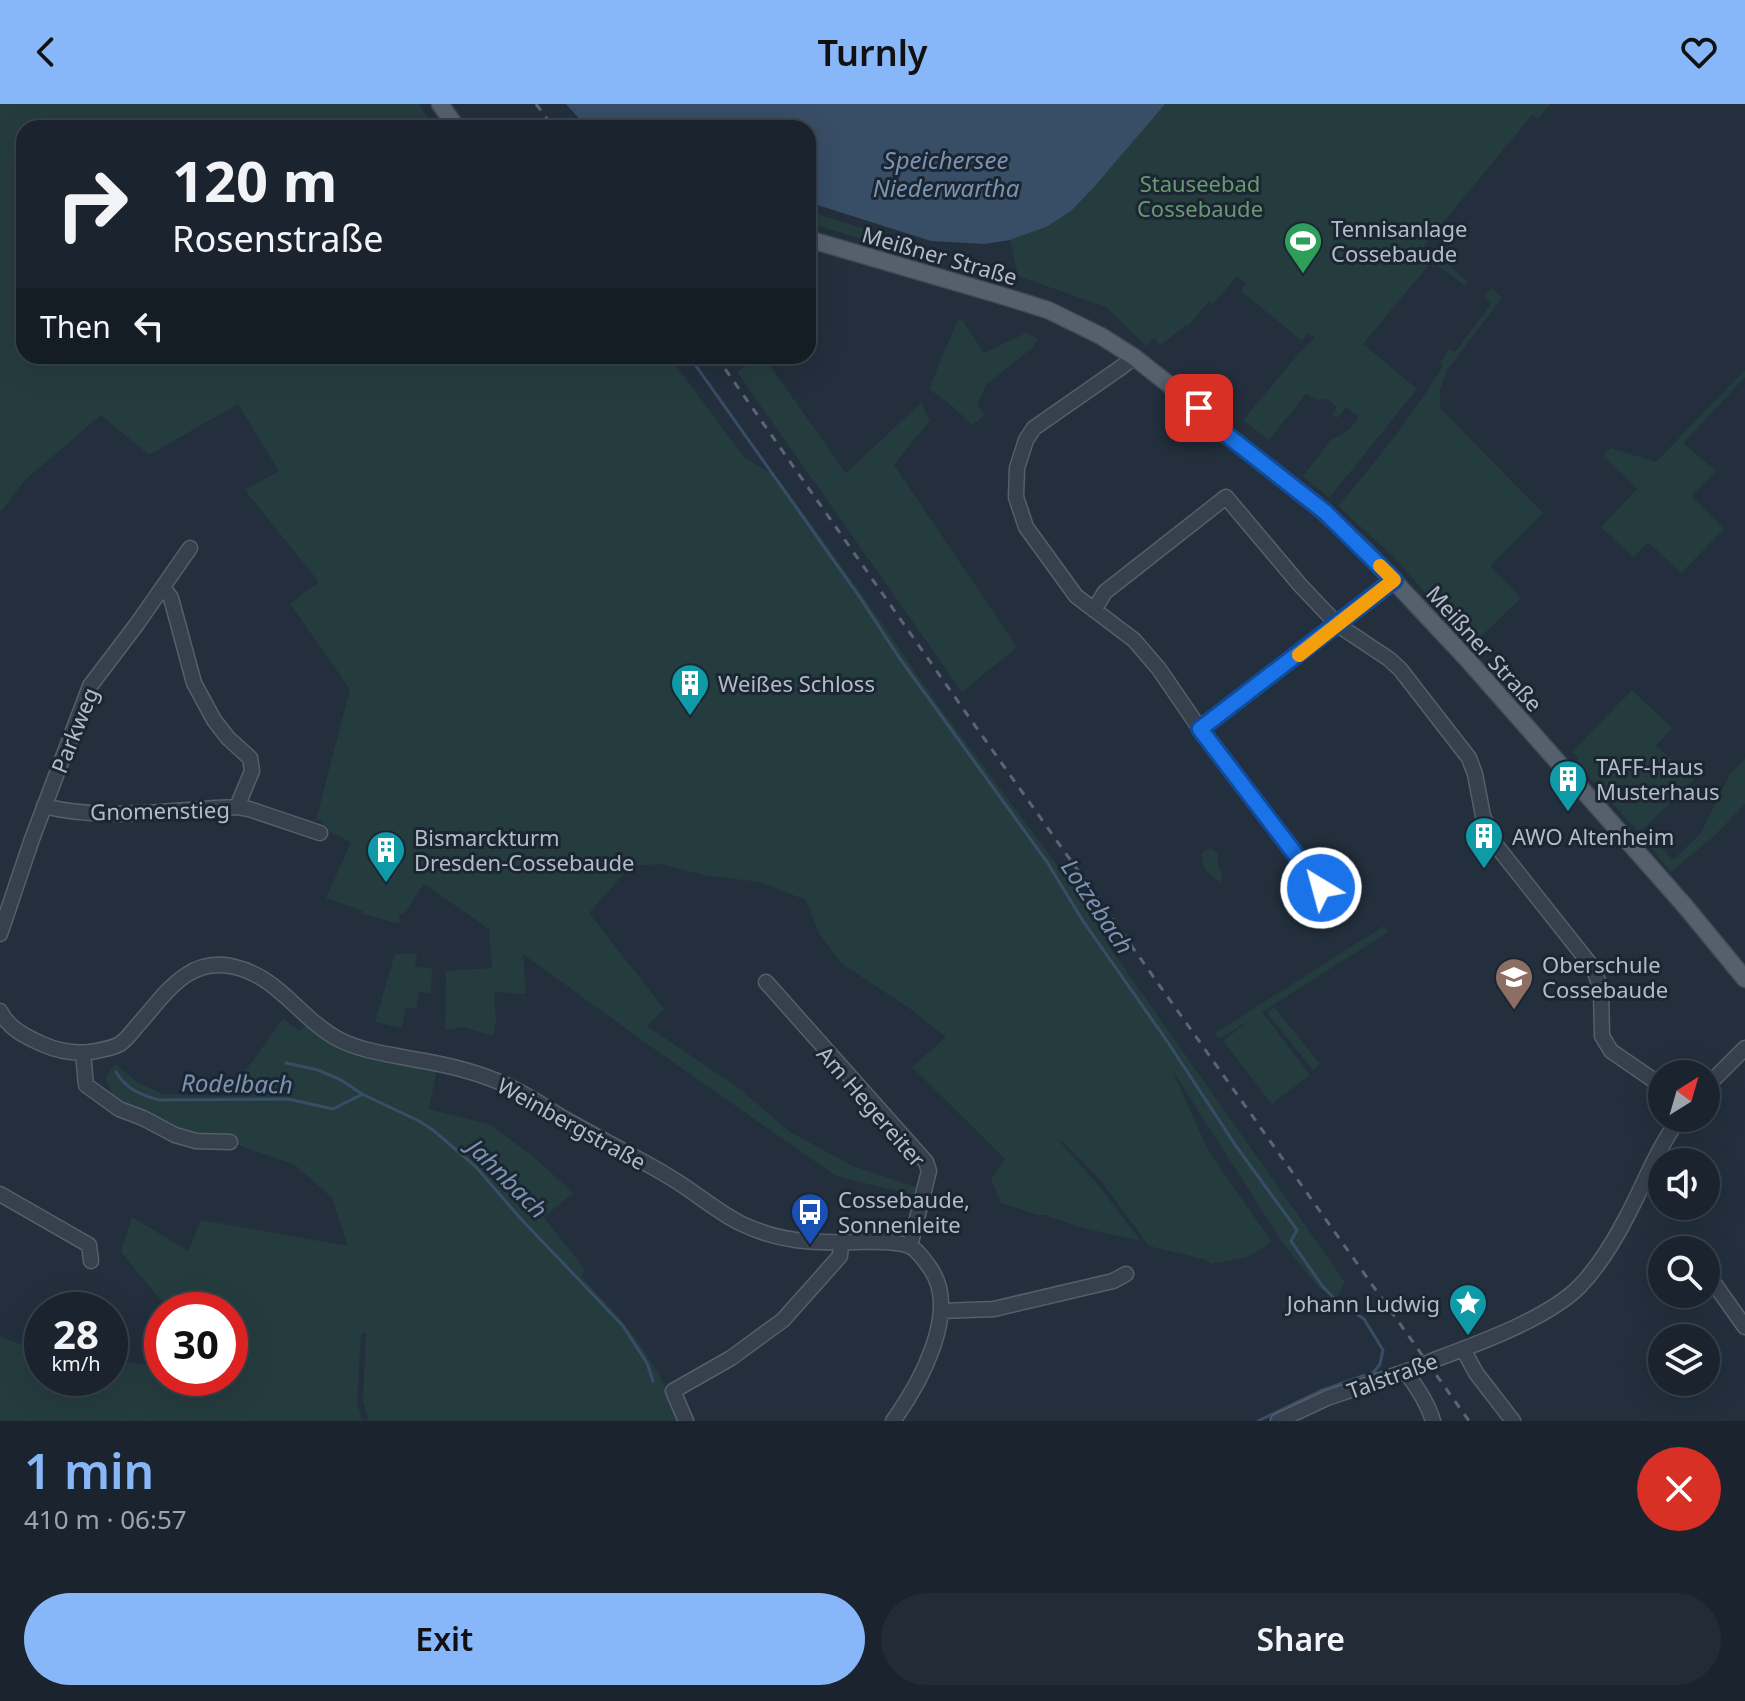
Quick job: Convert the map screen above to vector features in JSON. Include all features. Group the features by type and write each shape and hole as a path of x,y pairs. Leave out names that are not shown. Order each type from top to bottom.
{"main road":[{"name":"Meißner Straße","path":"816,241 1048,310 1101,336 1134,357 1199,408 1227,435 1313,502 1394,580 1632,845 1745,979"}],"street":[{"path":"1134,357 1034,428 1026,440 1017,468 1016,497 1026,527 1076,596 1134,640 1159,669 1200,729 1339,912 1348,904"},
{"path":"1094,610 1105,592 1226,497 1338,625 1400,669 1469,758 1483,816 1495,844 1594,969 1601,990 1602,1036 1611,1051 1648,1076"},
{"name":"Parkweg","path":"0,934 90,686 190,548"},
{"path":"1200,729 1394,580"},
{"path":"163,587 171,598 194,683 214,720 250,758 252,771 237,807"},
{"name":"Gnomenstieg","path":"44,806 62,811 124,814 237,807 320,833"},
{"name":"Weinbergstraße","path":"0,1011 12,1029 54,1050 83,1053 107,1049 124,1041 178,981 190,972 202,966 220,964 239,968 279,991 314,1023 343,1041 360,1048 462,1068 509,1086 674,1179 739,1223 791,1241 883,1242 910,1246"},
{"name":"Am Hegereiter","path":"766,982 926,1162 929,1171 910,1246"},
{"path":"1720,1073 1745,1048"},
{"path":"83,1053 86,1085 119,1109 175,1135 196,1141 230,1142"},
{"name":"Talstraße","path":"1278,1421 1327,1398 1410,1371 1463,1349 1558,1304 1579,1287 1596,1267 1624,1223 1672,1132"},
{"path":"0,1194 89,1245 91,1261"},
{"path":"686,1421 673,1391 731,1358 783,1320 840,1256 841,1242"},
{"path":"893,1421 920,1375 938,1328 941,1311 939,1288 932,1271 910,1246"},
{"path":"941,1311 994,1309 1113,1281 1126,1274"},
{"path":"1720,1292 1745,1327"},
{"path":"1463,1349 1476,1373 1513,1421"},
{"path":"1410,1371 1433,1421"}],"green space":[{"path":"0,104 419,104 429,120 16,120 16,364 675,364 744,457 778,478 940,708 1074,888 1113,952 1345,1282 1337,1297 1320,1289 1282,1242 1171,1068 1209,1152 1272,1242 1247,1257 1211,1264 1207,1260 1149,1246 1102,1182 1062,1141 1141,1241 1079,1227 1001,1203 991,1179 1005,1159 912,1067 946,1037 909,1008 842,964 819,934 806,900 760,882 709,876 660,864 631,866 589,913 664,1009 647,1026 740,1089 790,1132 855,1167 919,1188 918,1196 836,1176 523,954 526,994 494,992 496,1021 493,1036 463,1027 445,1030 446,971 492,968 489,929 424,884 406,911 399,916 400,924 363,914 363,911 326,898 351,842 322,828 323,821 316,820 350,689 290,604 319,582 245,490 279,471 238,404 149,455 101,415 24,481 0,512"},
{"name":"Stauseebad Cossebaude","path":"937,104 1550,104 1538,119 1532,115 1430,238 1425,237 1428,241 1417,255 1425,262 1436,251 1468,282 1465,286 1432,261 1363,344 1417,389 1329,498 1303,476 1330,441 1350,429 1359,417 1346,407 1337,418 1332,414 1337,407 1327,399 1317,400 1306,394 1269,440 1243,420 1315,338 1308,333 1302,341 1241,291 1246,284 1237,276 1213,304 1209,301 1188,326 1161,345 1154,338 1146,346 1106,307 1018,276 1010,240 1035,231"},
{"path":"816,214 887,236 885,246 816,225"},
{"path":"1491,288 1502,298 1447,370 1440,390 1440,408 1543,513 1490,566 1521,598 1472,645 1391,554 1338,506 1406,421 1443,366 1440,363 1450,349 1455,352 1492,303 1485,297"},
{"path":"958,319 963,321 984,353 1026,333 1038,339 1032,348 987,384 977,405 985,415 972,425 929,389"},
{"path":"748,364 769,364 846,473 921,403 930,420 894,465 1017,647 962,692 737,372"},
{"path":"1745,370 1745,377 1683,443 1716,471 1691,496 1724,529 1681,573 1648,542 1633,557 1601,527 1637,489 1603,456 1611,448 1656,462"},
{"path":"1632,690 1672,728 1656,746 1694,780 1639,833 1576,762 1579,759 1572,752"},
{"path":"1745,759 1745,804 1713,837 1671,872 1646,841 1650,836 1673,860 1700,834 1730,774"},
{"path":"1207,849 1217,853 1221,882 1204,867 1202,853"},
{"path":"1384,926 1388,932 1262,1012 1310,1075 1272,1104 1223,1041 1250,1020 1219,1039 1215,1033"},
{"path":"417,953 415,966 432,969 431,993 419,992 416,1009 406,1007 402,1028 375,1022 395,954"},
{"path":"1274,1007 1320,1064 1313,1070 1267,1013"},
{"path":"283,1019 300,1031 307,1024 437,1069 429,1109 489,1124 534,1157 573,1193 544,1217 585,1270 581,1276 639,1343 683,1421 369,1421 363,1401 366,1332 361,1334 357,1401 362,1421 0,1421 0,1337 24,1345 24,1396 128,1396 128,1362 144,1365 144,1396 248,1396 248,1292 154,1292 121,1252 132,1217 188,1251 201,1220 348,1246 332,1198 295,1165 230,1142 196,1141 119,1109 105,1077 115,1064 137,1082 163,1094 227,1096"}],"water":[{"name":"Speichersee Niederwartha","path":"566,104 1165,104 1071,211 1046,227 1010,240 985,244 931,241 816,205 816,120 580,120"}],"waterway":[{"name":"Lotzebach","path":"695,364 898,656 1047,862 1083,921 1297,1230 1291,1241 1323,1287 1364,1319 1383,1350 1380,1364 1374,1372 1320,1391 1258,1421"},
{"name":"Jahnbach","path":"286,1063 318,1070 341,1080 362,1094 419,1121 476,1167 623,1326 647,1363 653,1381"},
{"name":"Rodelbach","path":"116,1072 134,1090 159,1100 288,1099 333,1109 361,1095"}],"railway":[{"path":"536,104 548,120"},
{"path":"722,364 1469,1421"}],"slow traffic":[{"path":"1299,655 1394,580 1380,566"}],"place":[{"name":"Tennisanlage Cossebaude","path":"1303,275"},
{"name":"Weißes Schloss","path":"690,717"},
{"name":"TAFF-Haus Musterhaus","path":"1568,813"},
{"name":"AWO Altenheim","path":"1484,870"},
{"name":"Bismarckturm Dresden-Cossebaude","path":"386,884"},
{"name":"Oberschule Cossebaude","path":"1514,1011"},
{"name":"Cossebaude, Sonnenleite","path":"810,1246"},
{"name":"Johann Ludwig","path":"1468,1337"}],"route":[{"path":"1199,408 1227,435 1325,512 1394,580 1200,729 1321,888"}]}
